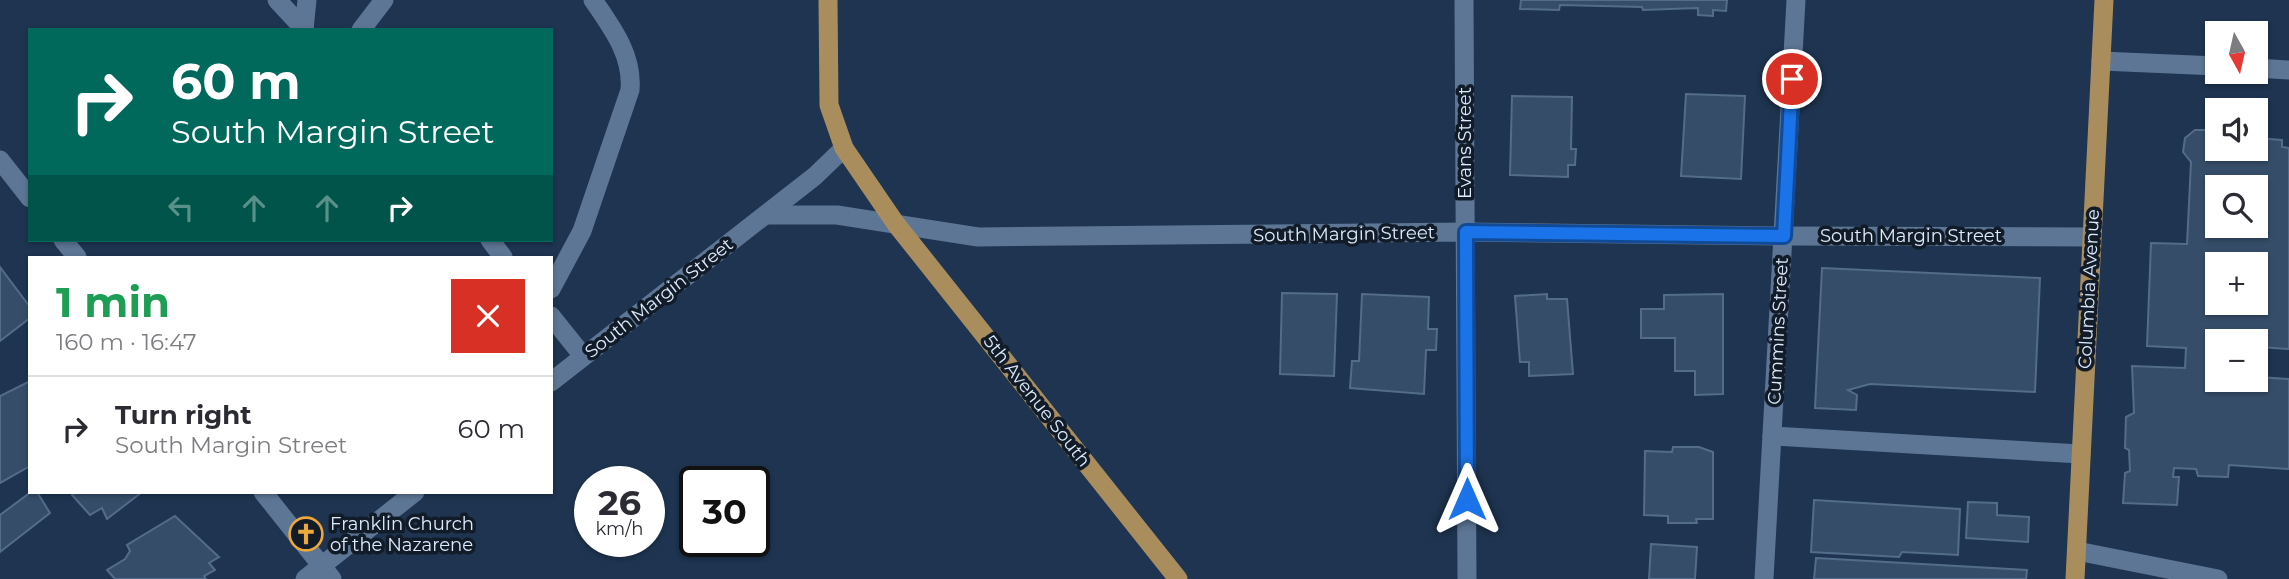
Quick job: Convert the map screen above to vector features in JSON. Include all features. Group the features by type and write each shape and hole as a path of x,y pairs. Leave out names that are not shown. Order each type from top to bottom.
{"main road":[{"name":"5th Avenue South","path":"828,0 829,105 844,148 896,224 1178,579"},
{"name":"Columbia Avenue","path":"2075,579 2104,0"}],"street":[{"path":"277,0 304,28"},
{"path":"305,28 307,0"},
{"path":"363,28 384,0"},
{"path":"553,285 582,231 630,90 632,70 623,48 593,0"},
{"name":"Evans Street","path":"1464,0 1467,579"},
{"name":"Cummins Street","path":"1764,579 1796,0"},
{"path":"2101,61 2205,65"},
{"path":"2268,69 2289,70"},
{"name":"South Margin Street","path":"553,380 766,215 844,148"},
{"path":"0,160 28,195"},
{"name":"South Margin Street","path":"766,215 837,215 978,237 1466,232 2091,237"},
{"path":"65,242 76,256"},
{"path":"492,242 502,256"},
{"path":"553,318 583,356"},
{"path":"1772,436 2081,454"},
{"path":"264,494 327,573"},
{"path":"305,579 327,573 413,494"},
{"path":"2077,551 2218,579"}],"building":[{"path":"1521,0 1727,0 1726,11 1713,10 1713,16 1698,15 1698,8 1643,10 1642,7 1560,5 1559,10 1520,9"},
{"path":"1686,94 1745,96 1741,179 1681,176"},
{"path":"1512,96 1572,97 1571,149 1576,149 1575,165 1568,165 1568,177 1510,175"},
{"path":"2195,130 2205,130 2205,161 2268,161 2268,139 2282,140 2282,147 2289,148 2289,349 2268,348 2268,329 2205,329 2205,392 2268,392 2268,378 2289,379 2289,469 2229,465 2228,477 2198,476 2196,469 2174,468 2173,477 2179,477 2177,505 2123,503 2125,473 2130,471 2129,450 2125,448 2126,417 2134,413 2132,366 2185,368 2186,348 2147,346 2151,243 2187,244 2191,162 2183,152 2185,138"},
{"path":"0,267 28,304 28,320 0,341"},
{"path":"1822,268 2040,278 2035,392 1870,384 1848,390 1857,395 1856,410 1815,408"},
{"path":"1282,293 1337,294 1334,376 1280,374"},
{"path":"1362,294 1429,297 1428,329 1437,329 1436,350 1426,350 1424,394 1350,388 1352,361 1359,361"},
{"path":"1547,294 1547,299 1567,299 1573,374 1529,376 1529,362 1520,362 1515,296"},
{"path":"1723,294 1723,394 1695,395 1695,371 1675,371 1675,338 1641,338 1641,309 1664,309 1664,295"},
{"path":"28,382 28,467 0,483 0,396"},
{"path":"1673,447 1699,447 1713,452 1713,519 1696,519 1697,523 1668,523 1668,516 1644,515 1645,451 1672,452"},
{"path":"28,494 38,494 50,513 0,552 0,515"},
{"path":"139,494 107,519 102,508 90,515 72,495"},
{"path":"1814,500 1960,509 1958,555 1902,552 1899,557 1811,552"},
{"path":"1968,502 1997,503 1997,515 2029,517 2028,542 1966,538"},
{"path":"175,516 219,557 209,563 215,570 204,576 206,579 115,579 107,570 125,559 130,551 127,545"},
{"path":"1651,544 1697,547 1695,579 1649,579"},
{"path":"1816,558 2027,570 2026,579 1814,579"}],"place":[{"name":"Franklin Church of the Nazarene","path":"306,534"}],"route":[{"path":"1467,499 1466,232 1784,236 1792,79"}]}
